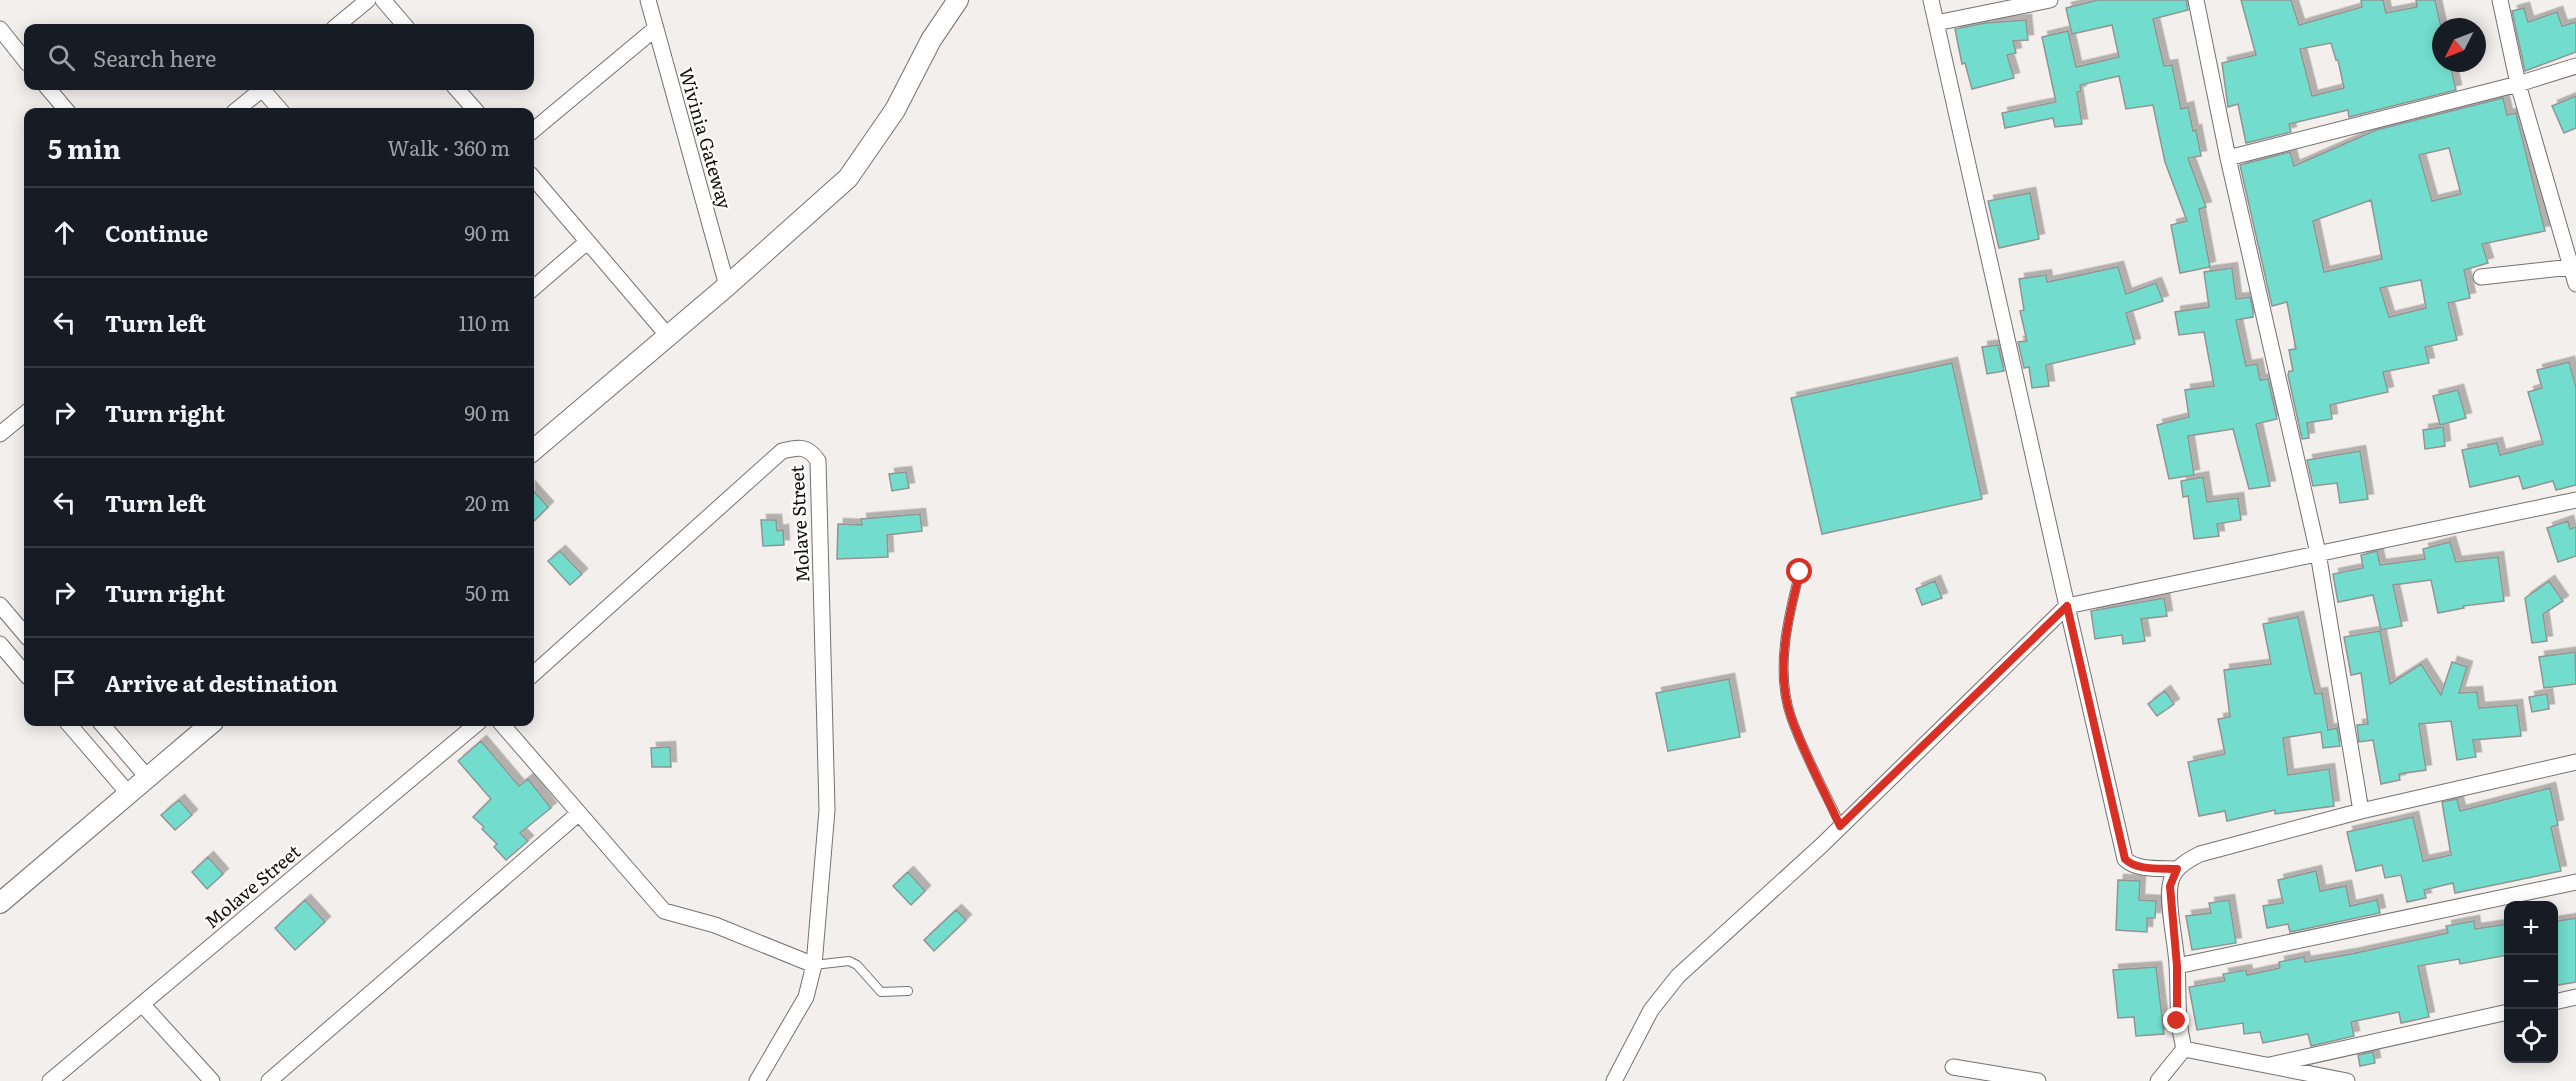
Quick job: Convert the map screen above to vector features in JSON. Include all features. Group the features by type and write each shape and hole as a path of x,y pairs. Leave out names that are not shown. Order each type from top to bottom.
{"street":[{"path":"339,24 368,0"},
{"path":"383,0 404,24"},
{"name":"Wivinia Gateway","path":"648,0 727,286"},
{"path":"534,450 727,286 848,178 895,110 931,40 958,0"},
{"path":"1931,0 2125,859 2129,863 2146,868 2177,869"},
{"path":"1936,23 2050,0"},
{"path":"2196,0 2228,158 2318,553 2361,811"},
{"path":"2500,0 2518,84 2576,284"},
{"path":"534,130 656,28"},
{"path":"1,32 24,59"},
{"path":"2228,158 2348,125 2518,84 2576,66"},
{"path":"49,90 65,108"},
{"path":"239,108 260,90"},
{"path":"266,90 279,108"},
{"path":"458,90 473,108"},
{"path":"534,179 668,336"},
{"path":"534,288 588,242"},
{"path":"2481,277 2571,267"},
{"path":"0,434 24,414"},
{"name":"Molave Street","path":"534,673 782,451 797,447 806,448 813,453 818,461 827,810 814,965 806,997 759,1080"},
{"path":"1614,1081 1651,1010 1678,976 1840,826 2067,606 2576,500"},
{"path":"0,605 24,633"},
{"path":"0,644 24,672"},
{"path":"70,726 128,793"},
{"path":"103,726 147,777"},
{"path":"0,903 208,726"},
{"name":"Molave Street","path":"50,1081 474,726"},
{"path":"503,726 664,911 724,928 814,965"},
{"path":"2184,1049 2177,1021 2177,966 2170,886 2177,869 2200,854 2361,811 2576,762"},
{"path":"269,1081 579,813"},
{"path":"2177,966 2576,882"},
{"path":"2558,1001 2576,996"},
{"path":"142,1004 212,1081"},
{"path":"2270,1065 2504,1013"},
{"path":"2184,1049 2347,1081"},
{"path":"2158,1081 2184,1049"},
{"path":"1953,1067 2038,1081"}],"lane":[{"path":"1800,572 1788,616 1784,678 1791,716 1840,826"},
{"path":"814,965 849,961 857,965 881,992 909,991"}],"building":[{"path":"2098,0 2186,0 2188,10 2153,19 2164,66 2172,65 2181,109 2188,107 2193,131 2196,130 2201,156 2188,158 2206,207 2199,209 2210,267 2180,273 2171,225 2187,221 2165,162 2153,105 2126,109 2119,76 2080,85 2081,91 2077,92 2082,124 2055,127 2053,118 2005,128 2002,113 2056,102 2042,37 2068,31 2076,67 2119,57 2112,25 2072,34 2066,8"},
{"path":"2241,0 2291,0 2299,25 2362,7 2361,0 2383,0 2386,13 2417,7 2416,0 2435,0 2439,18 2432,18 2432,72 2452,72 2456,90 2349,117 2348,110 2289,124 2291,132 2246,143 2238,104 2228,107 2222,63 2256,55","holes":["2331,43 2336,60 2338,60 2344,88 2312,96 2300,49"]},
{"path":"2524,8 2528,22 2557,12 2562,26 2576,22 2576,52 2525,71 2512,11"},
{"path":"2026,20 2028,40 2013,41 2016,53 2007,55 2014,78 1972,89 1965,63 1962,64 1955,29 1985,23"},
{"path":"2576,96 2576,128 2564,133 2552,106"},
{"path":"2503,98 2507,115 2516,113 2545,231 2482,244 2488,263 2464,270 2470,298 2448,303 2457,340 2425,347 2429,363 2383,372 2388,392 2330,405 2332,419 2307,423 2309,438 2302,439 2288,375 2289,371 2293,371 2289,350 2296,349 2287,302 2272,306 2240,165 2290,152 2294,166 2376,130","holes":["2449,148 2461,194 2432,201 2419,155","2371,200 2382,259 2324,272 2313,221","2421,280 2426,308 2389,317 2380,288"]},
{"path":"2030,193 2039,239 1999,248 1988,201"},
{"path":"2118,267 2126,294 2156,283 2163,301 2126,313 2135,344 2046,365 2049,386 2032,388 2029,367 2024,368 2018,342 2027,341 2020,311 2024,310 2019,279 2046,275 2047,282"},
{"path":"2232,268 2236,299 2250,297 2253,311 2253,317 2236,320 2246,366 2257,364 2260,380 2268,379 2277,419 2256,424 2270,486 2249,489 2233,429 2188,436 2194,475 2169,479 2157,425 2189,417 2185,390 2214,386 2204,332 2179,335 2175,312 2209,307 2204,272"},
{"path":"1998,345 2004,371 1987,374 1982,347"},
{"path":"2569,362 2576,387 2576,485 2556,490 2553,481 2523,489 2519,476 2470,487 2462,450 2497,443 2500,455 2543,444 2528,392 2542,388 2537,370"},
{"path":"1952,363 1982,499 1822,534 1791,398"},
{"path":"2458,390 2466,418 2440,425 2433,396"},
{"path":"2443,427 2445,446 2425,449 2423,430"},
{"path":"2360,451 2368,499 2340,503 2337,483 2313,486 2307,460"},
{"path":"906,472 909,488 892,491 889,474"},
{"path":"2203,477 2207,502 2238,498 2241,520 2217,524 2219,536 2194,539 2188,496 2183,497 2181,481"},
{"path":"534,491 548,507 534,521"},
{"path":"920,514 922,531 887,535 888,557 837,559 838,524 862,525 861,519"},
{"path":"761,520 776,520 777,531 783,530 784,545 763,546"},
{"path":"2568,521 2570,529 2576,527 2576,556 2558,562 2547,528"},
{"path":"2450,542 2456,562 2498,557 2504,601 2463,606 2464,608 2438,613 2431,580 2393,585 2402,626 2381,630 2373,595 2338,602 2333,574 2363,568 2361,555 2377,551 2380,565 2425,559 2423,549"},
{"path":"560,551 582,574 570,585 548,561"},
{"path":"1935,581 1942,598 1922,605 1916,589"},
{"path":"2549,581 2563,601 2543,614 2547,641 2532,643 2525,598"},
{"path":"2164,598 2167,616 2141,619 2145,641 2123,644 2122,635 2095,639 2091,611"},
{"path":"2298,617 2315,694 2322,693 2328,730 2337,728 2340,746 2323,748 2321,732 2283,738 2288,775 2329,769 2334,806 2275,814 2275,810 2227,821 2225,811 2199,816 2188,762 2225,754 2218,719 2230,717 2224,670 2271,664 2263,624"},
{"path":"2380,631 2390,684 2421,664 2441,695 2452,662 2467,667 2459,693 2477,692 2479,708 2517,705 2521,736 2473,740 2476,757 2457,760 2451,721 2419,724 2426,770 2399,774 2400,780 2381,784 2373,740 2359,742 2357,725 2368,724 2361,673 2351,675 2344,637"},
{"path":"2575,652 2576,684 2544,688 2539,657"},
{"path":"1729,679 1740,737 1668,751 1656,693"},
{"path":"2165,691 2174,704 2157,716 2148,704"},
{"path":"2547,694 2549,709 2532,712 2529,697"},
{"path":"481,741 519,786 528,779 551,808 520,833 528,841 506,860 494,847 497,844 482,829 484,827 473,817 491,799 458,761"},
{"path":"670,747 671,767 652,767 651,748"},
{"path":"2550,788 2558,825 2551,827 2561,871 2455,893 2453,883 2424,890 2426,898 2407,902 2401,875 2385,878 2382,865 2356,871 2347,832 2413,817 2423,861 2451,855 2442,802 2457,799 2460,811"},
{"path":"179,800 192,815 175,830 161,815"},
{"path":"208,857 223,874 207,889 192,872"},
{"path":"2316,871 2320,891 2346,886 2350,906 2377,900 2380,913 2290,932 2288,924 2267,928 2263,906 2283,903 2278,880"},
{"path":"908,872 925,891 911,905 893,886"},
{"path":"2118,880 2140,881 2139,900 2156,901 2155,918 2147,918 2147,932 2116,930"},
{"path":"305,900 325,922 295,950 275,928"},
{"path":"2229,900 2236,943 2192,950 2186,916 2211,913 2209,903"},
{"path":"956,910 966,920 934,951 924,940"},
{"path":"2576,918 2576,982 2558,985 2558,955 2558,921"},
{"path":"2474,921 2475,929 2504,925 2504,956 2460,964 2459,959 2418,966 2429,1017 2401,1023 2399,1012 2351,1022 2354,1036 2311,1046 2308,1034 2263,1043 2260,1032 2244,1034 2243,1023 2197,1030 2189,987 2225,981 2223,974 2246,970 2247,975 2280,968 2279,962 2304,957 2305,962 2448,933 2446,926"},
{"path":"2156,967 2164,1034 2136,1036 2134,1017 2118,1018 2113,970"},
{"path":"2373,1052 2375,1063 2360,1066 2358,1055"}],"route":[{"path":"1800,572 1788,616 1784,678 1791,716 1840,826 2067,606 2125,859 2129,863 2146,868 2177,869 2170,886 2177,966 2177,1021"}]}
